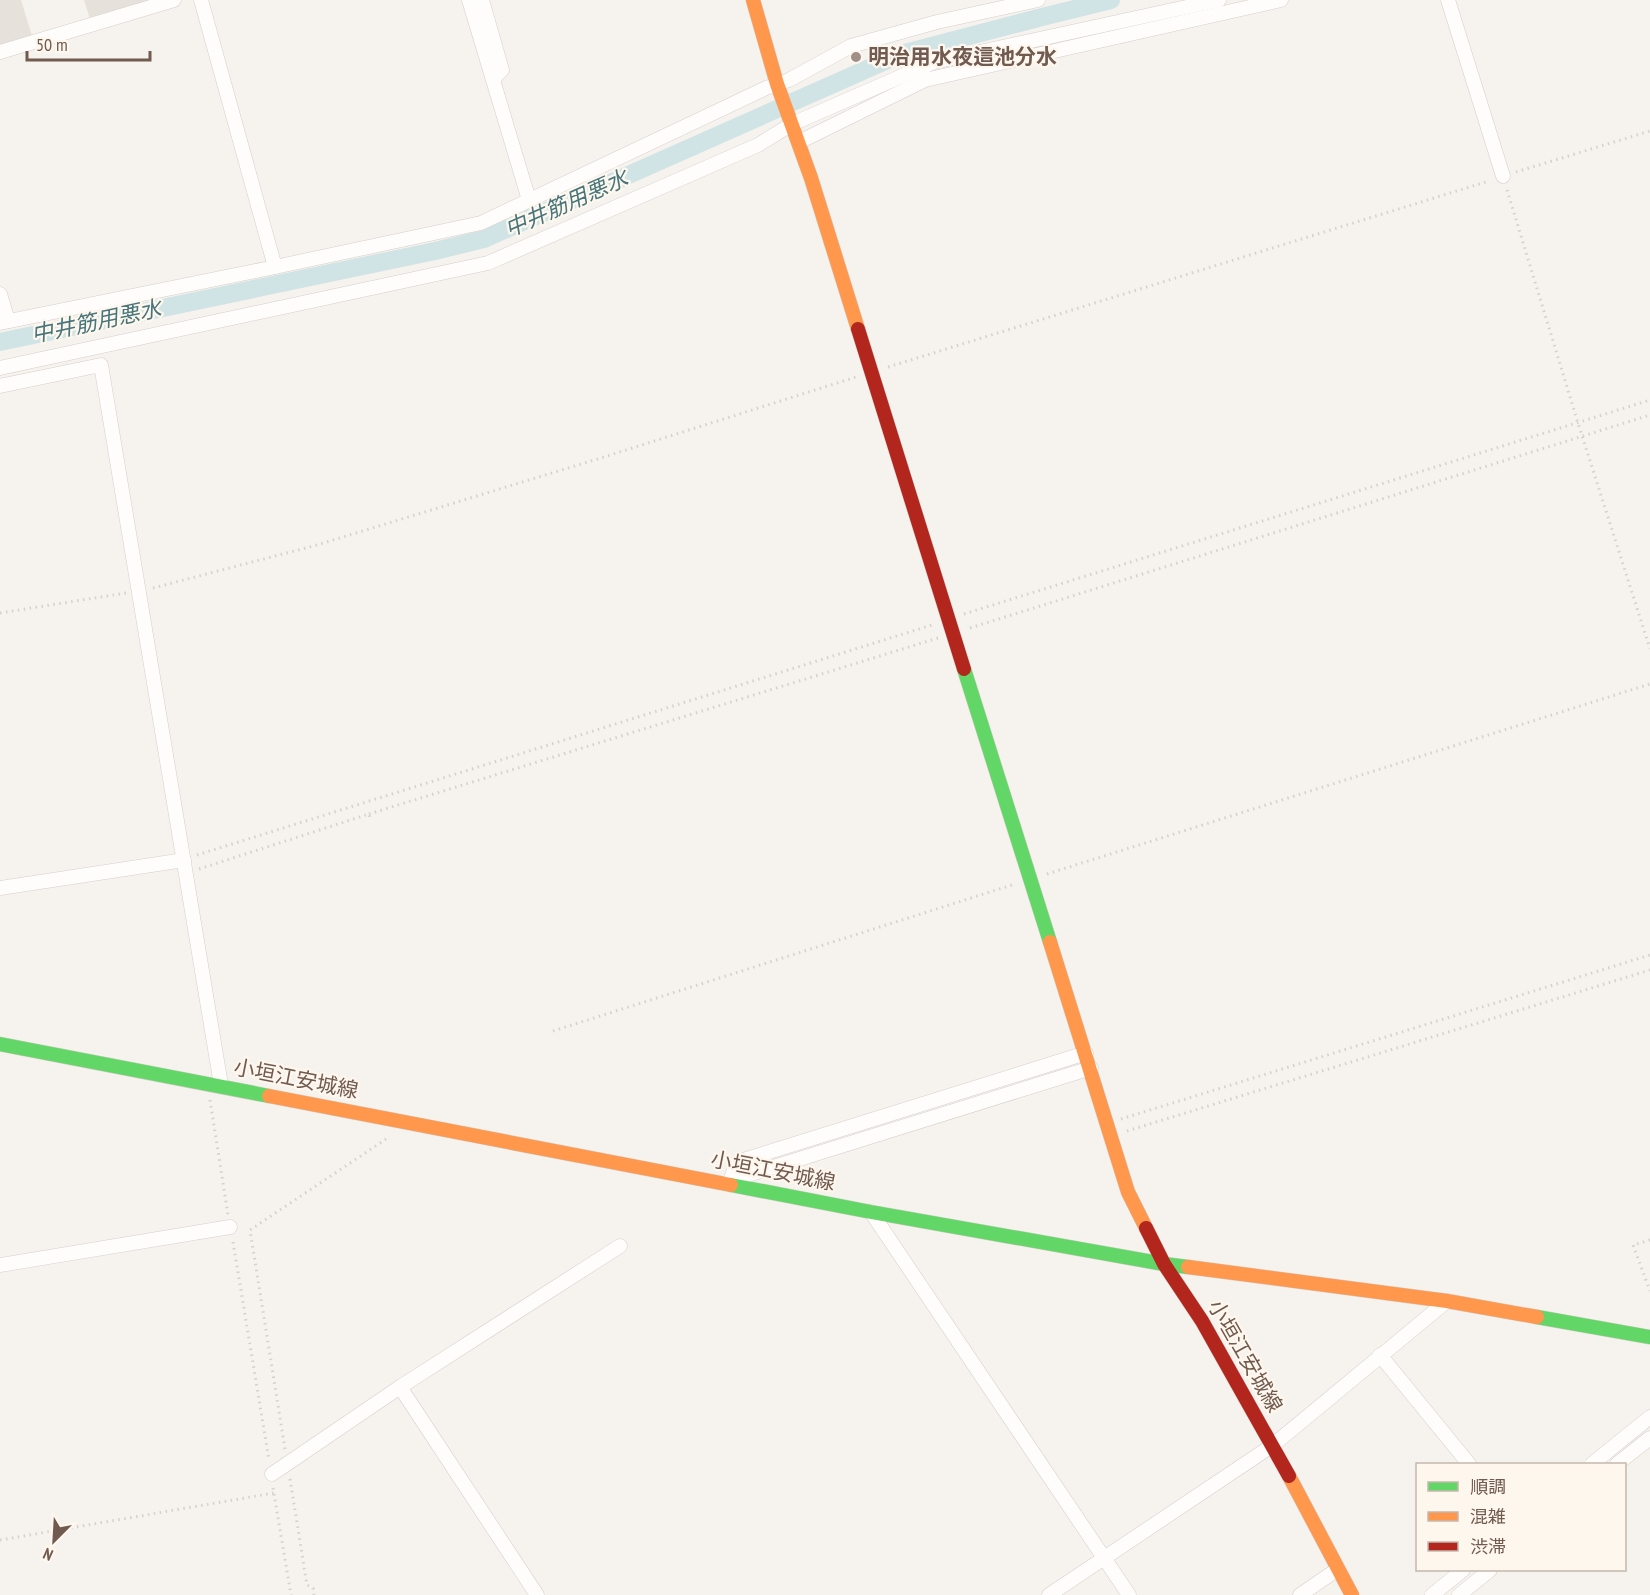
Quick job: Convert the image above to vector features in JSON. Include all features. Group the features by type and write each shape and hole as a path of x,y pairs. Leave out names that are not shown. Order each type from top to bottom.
{"street":[{"path":"0,52 174,0"},
{"path":"201,0 275,267"},
{"path":"469,0 529,200"},
{"path":"482,0 502,70 493,79"},
{"path":"753,0 779,90 799,142 872,372 1128,1192 1164,1264 1447,1301 1650,1337"},
{"path":"0,294 4,322 480,223 779,90 789,80 851,46 937,22 1038,0"},
{"path":"0,368 488,264 758,145 791,121 934,62 1219,0"},
{"path":"799,142 925,80 1281,0"},
{"path":"1448,0 1503,176"},
{"path":"0,386 101,365 185,866 214,1084"},
{"path":"0,888 185,866"},
{"name":"小垣江安城線","path":"0,1044 871,1212 1164,1264 1202,1322 1273,1445 1352,1595"},
{"path":"729,1184 737,1162 1086,1053"},
{"path":"729,1184 748,1175 1091,1068"},
{"path":"871,1212 1129,1595"},
{"path":"0,1265 230,1227"},
{"path":"272,1474 400,1387 620,1246"},
{"path":"1049,1595 1273,1445 1447,1301"},
{"path":"1380,1355 1468,1463"},
{"path":"400,1387 537,1595"},
{"path":"1593,1463 1650,1417"},
{"path":"1618,1463 1650,1438"},
{"path":"1300,1595 1338,1569"},
{"path":"1432,1595 1461,1571"},
{"path":"1459,1595 1488,1571"}],"path":[{"path":"0,613 138,591 317,545 1650,130"},
{"path":"1503,176 1650,649"},
{"path":"185,866 949,619 1650,400"},
{"path":"185,866 370,816 1650,415"},
{"path":"553,1031 1650,684"},
{"path":"1109,1130 1650,955"},
{"path":"1109,1130 1650,970"},
{"path":"214,1084 230,1227 291,1595"},
{"path":"314,1595 313,1588 307,1585 250,1230 411,1122"},
{"path":"1650,1240 1633,1245 1650,1291"},
{"path":"0,1540 274,1493"}],"shaded area":[{"path":"0,0 21,0 32,36 0,45"},
{"path":"84,0 154,0 90,19"}],"waterway":[{"name":"中井筋用悪水","path":"0,342 484,239 901,54 1111,0"}],"traffic: fast":[{"path":"964,669 1050,942"},
{"path":"0,1044 269,1096"},
{"path":"731,1185 871,1212 1188,1267"},
{"path":"1537,1317 1650,1337"}],"traffic: slow":[{"path":"753,0 777,84 811,178 858,329"},
{"path":"1050,942 1128,1192 1146,1228"},
{"path":"269,1096 731,1185"},
{"path":"1188,1267 1447,1301 1537,1317"},
{"path":"1289,1476 1352,1595"}],"traffic: jam":[{"path":"858,329 964,669"},
{"path":"1146,1228 1164,1264 1202,1321 1289,1476"}],"place":[{"name":"明治用水夜這池分水","path":"856,57"}]}
